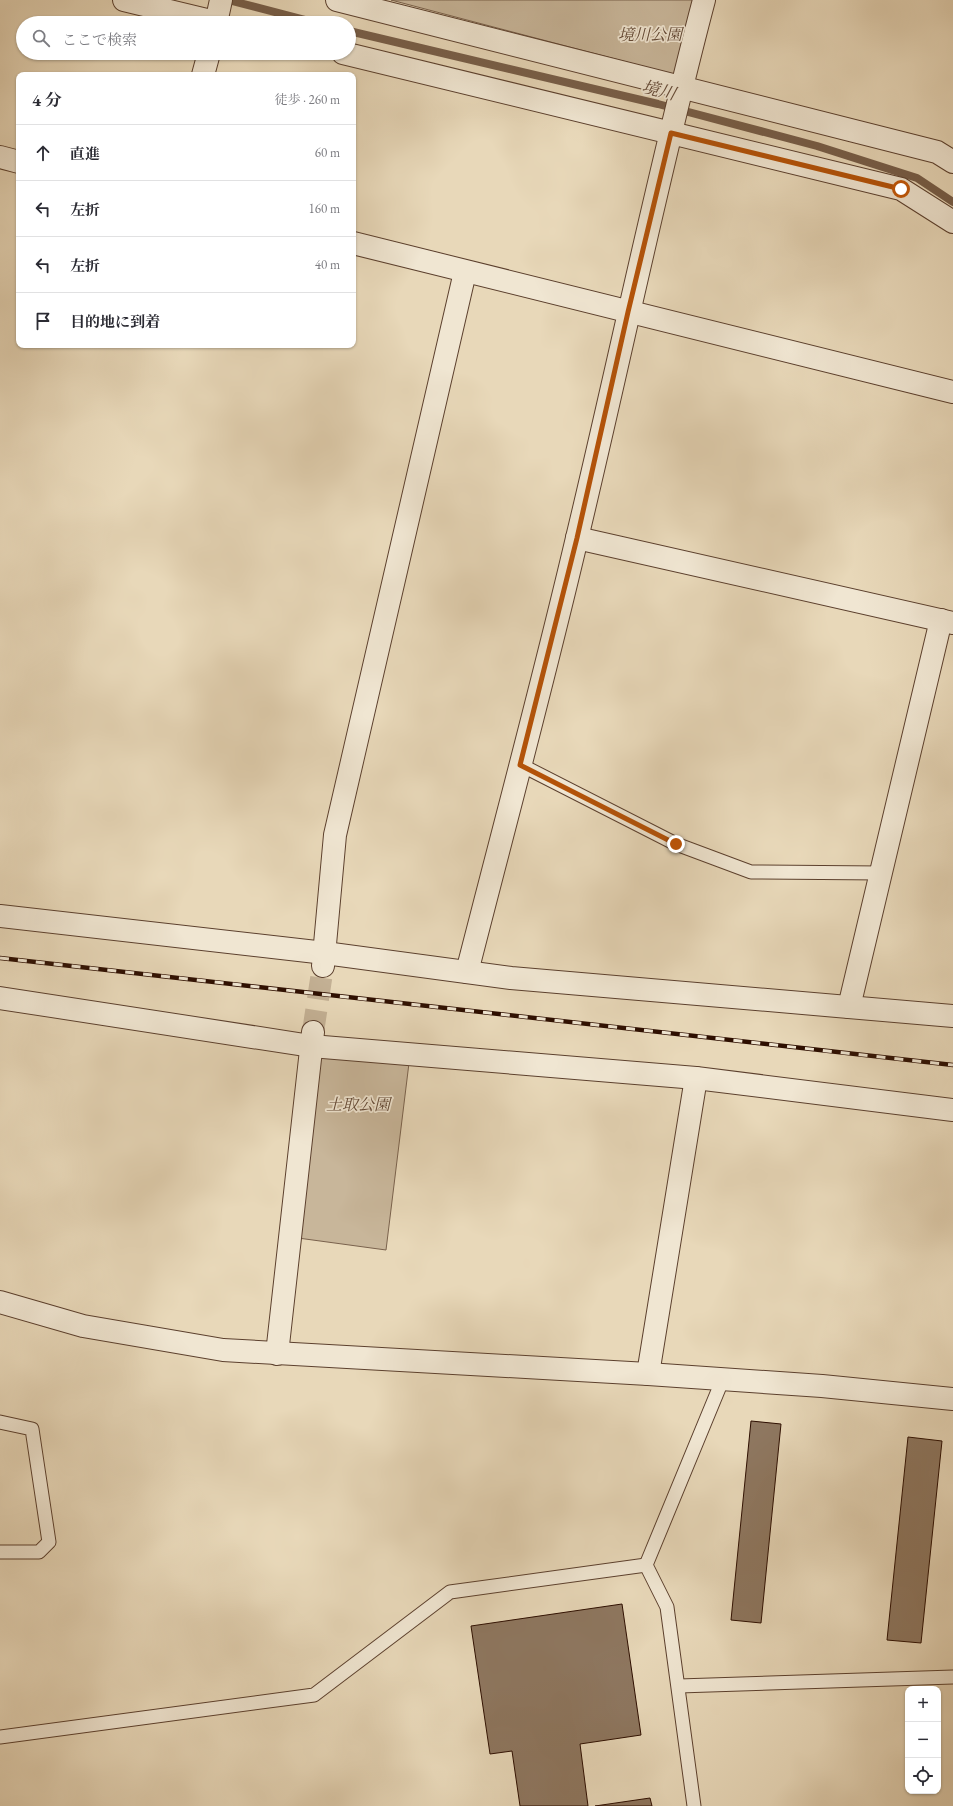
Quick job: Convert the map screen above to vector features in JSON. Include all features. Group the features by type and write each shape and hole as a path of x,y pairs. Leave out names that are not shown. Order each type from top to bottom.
{"street":[{"path":"124,0 189,16"},
{"path":"219,16 222,0"},
{"path":"337,0 938,152 953,162"},
{"path":"467,972 577,538 681,86 704,0"},
{"path":"356,56 901,189 953,222"},
{"path":"204,72 206,60"},
{"path":"0,157 16,161"},
{"path":"356,244 953,392"},
{"path":"324,960 335,835 466,272"},
{"path":"577,538 947,621 880,873 849,1007"},
{"path":"0,916 324,960 467,972 511,978 953,1016"},
{"path":"0,998 312,1039 696,1078 953,1110"},
{"path":"277,1354 312,1039"},
{"path":"648,1374 696,1078"},
{"path":"0,1302 83,1326 223,1350 648,1374 722,1381 822,1386 953,1399"}],"lane":[{"path":"520,765 676,844 751,872 880,873"},
{"path":"694,1806 679,1686 667,1607 646,1565 722,1381"},
{"path":"0,1422 32,1429 50,1542 39,1552 0,1552"},
{"path":"0,1737 314,1695 450,1592 646,1565"},
{"path":"679,1686 953,1677"}],"green space":[{"name":"境川公園","path":"391,0 695,0 676,75"},
{"name":"土取公園","path":"318,1054 409,1063 386,1250 298,1238"}],"building":[{"path":"751,1421 781,1424 761,1623 731,1620"},
{"path":"908,1437 942,1441 921,1643 887,1640"},
{"path":"622,1604 641,1735 580,1744 588,1806 520,1806 512,1751 490,1754 471,1626"},
{"path":"650,1798 652,1806 595,1806"}],"waterway":[{"name":"境川","path":"228,0 290,16"},
{"name":"境川","path":"356,33 658,104 817,146 917,178 953,202"}],"tunnel":[{"path":"313,1032 323,966"}],"railway":[{"path":"0,958 953,1065"}],"route":[{"path":"676,844 520,765 577,538 628,312 671,133 901,189"}]}
